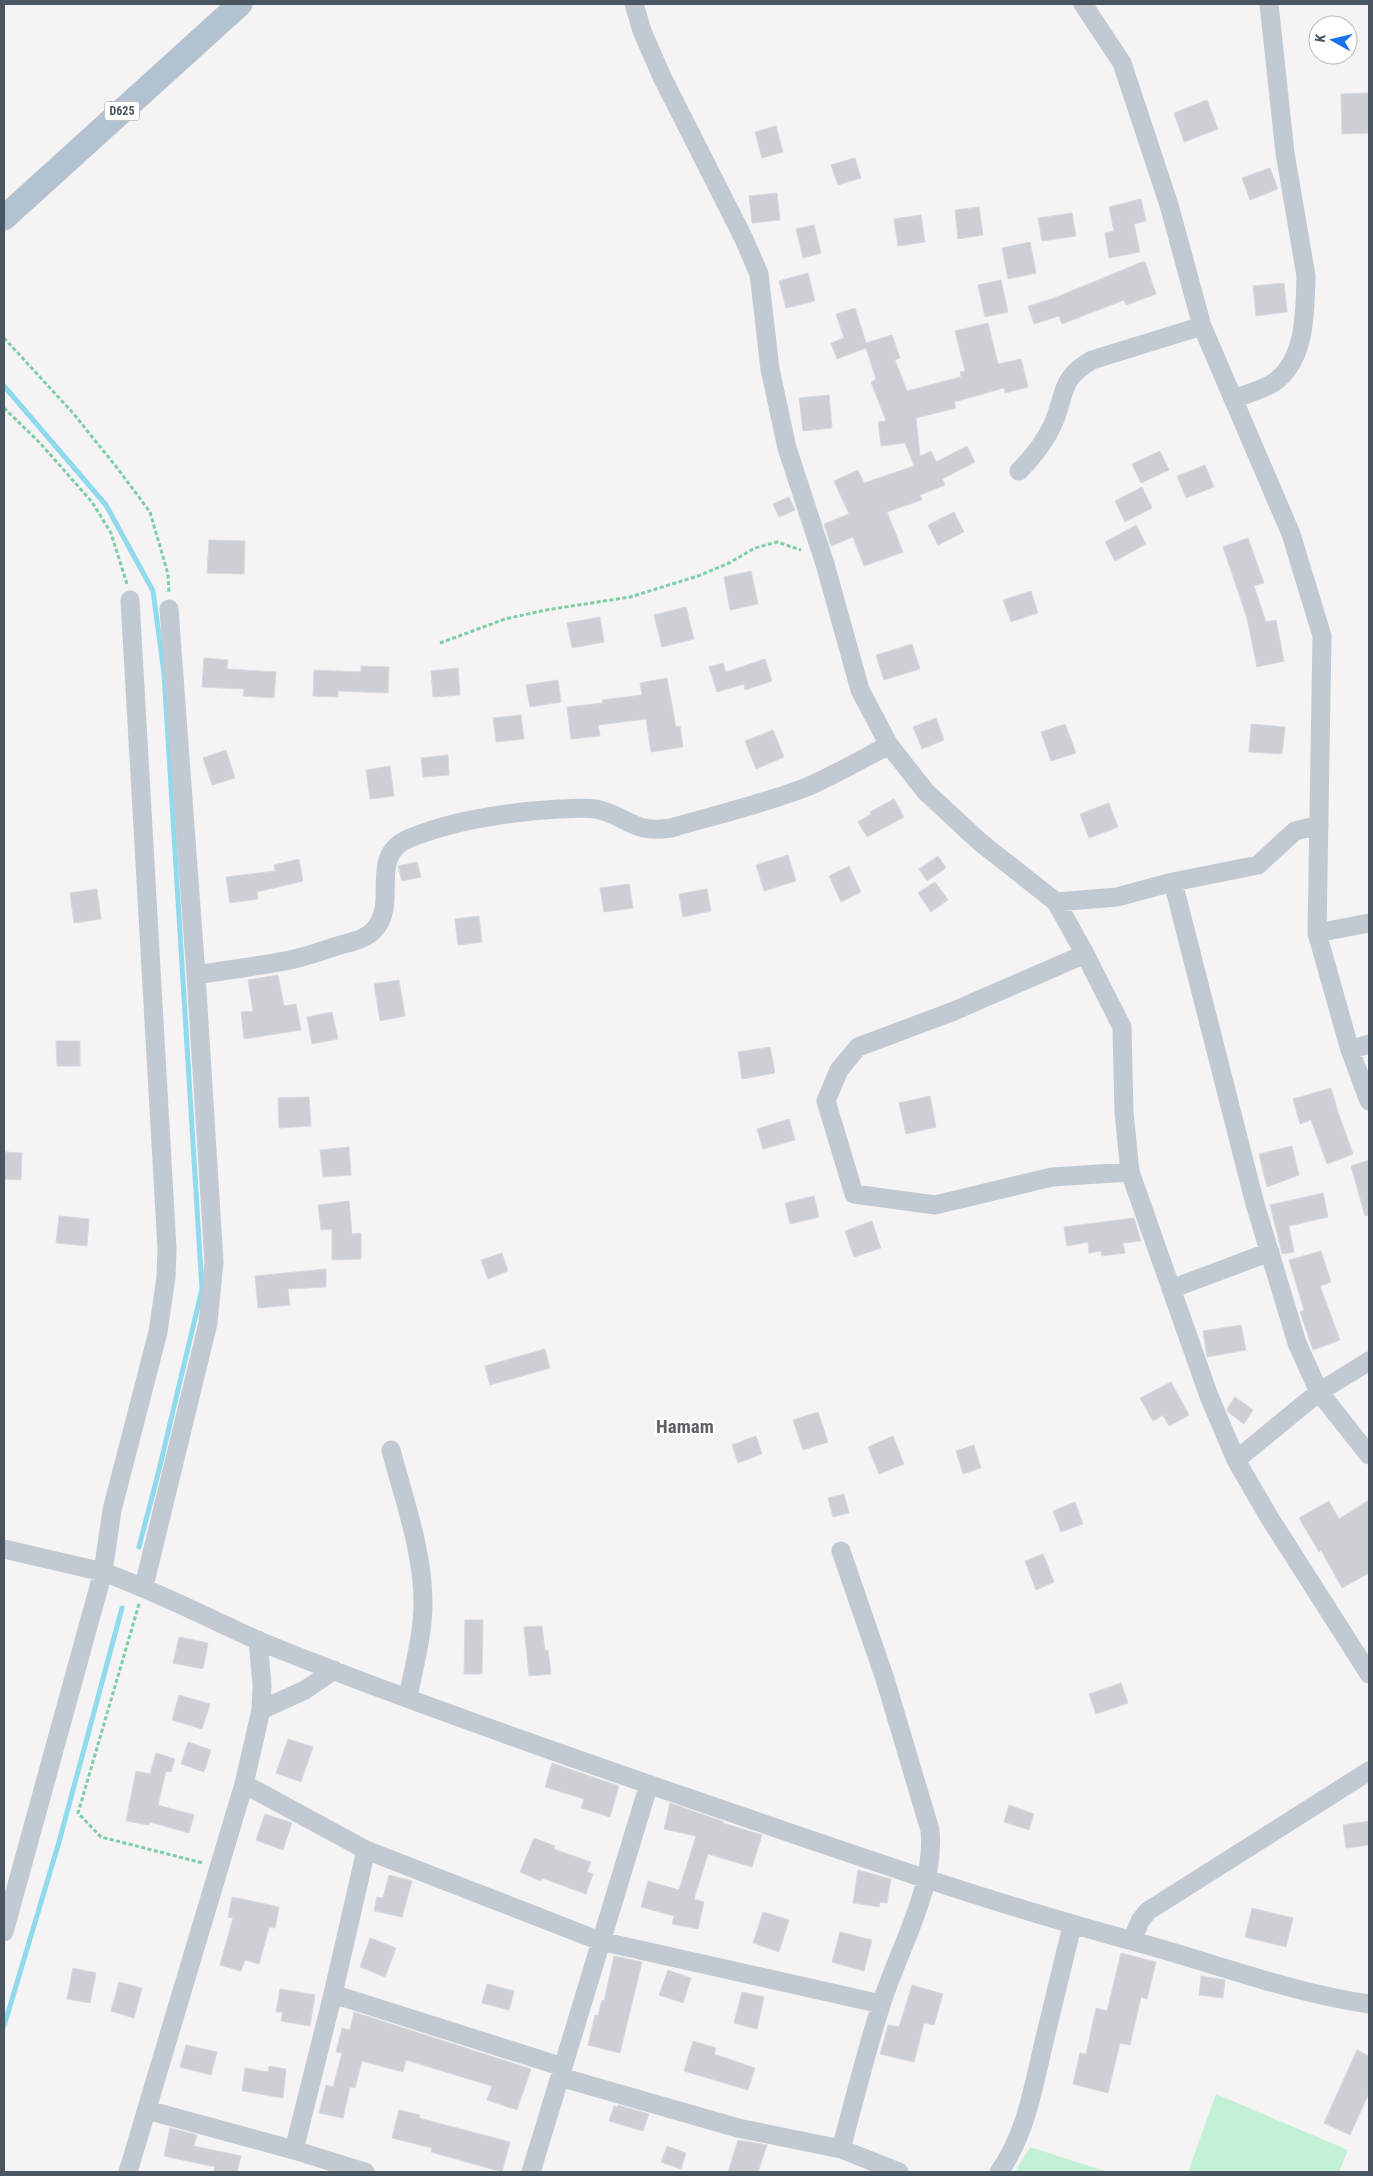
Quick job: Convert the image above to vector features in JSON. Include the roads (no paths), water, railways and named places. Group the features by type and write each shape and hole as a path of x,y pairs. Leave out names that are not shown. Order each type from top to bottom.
{"main road":[{"name":"D625","path":"4,218 240,4"}],"street":[{"path":"634,4 642,31 662,78 744,237 759,274 770,369 786,439 826,564 860,690 889,745 926,792 980,842 1056,902 1085,954 1122,1028 1124,1113 1130,1172 1209,1396 1236,1460 1269,1517 1369,1674"},
{"path":"1083,4 1122,63 1169,205 1202,326 1292,534 1322,636 1317,933 1350,1050 1369,1101"},
{"path":"1233,399 1271,384 1283,375 1292,364 1302,328 1305,296 1306,276 1285,153 1269,4"},
{"path":"1019,472 1046,437 1053,422 1062,390 1074,373 1082,366 1092,360 1202,326"},
{"path":"4,1932 104,1572 112,1510 158,1332 166,1278 167,1249 130,600"},
{"path":"144,1586 208,1324 213,1284 214,1240 169,609"},
{"path":"196,976 292,960 363,938 370,934 380,922 384,912 387,861 396,847 411,838 471,821 504,815 582,808 607,812 636,827 659,830 671,828 756,804 806,787 889,745"},
{"path":"1056,902 1117,897 1173,882 1258,865 1295,831 1319,825"},
{"path":"1173,882 1270,1252 1297,1343 1319,1392 1369,1455"},
{"path":"1317,933 1369,922"},
{"path":"1085,954 954,1011 858,1047 839,1070 826,1101 854,1194 935,1205 1052,1177 1130,1172"},
{"path":"1350,1050 1369,1044"},
{"path":"1171,1289 1270,1252"},
{"path":"1236,1460 1319,1392 1369,1361"},
{"path":"391,1450 419,1561 422,1583 422,1628 408,1697"},
{"path":"4,1549 104,1572 144,1586 258,1640 334,1670 649,1784 927,1880 1072,1926 1132,1941 1308,1992 1369,2004"},
{"path":"841,1551 886,1679 930,1830 931,1847 927,1880 881,2004 841,2149"},
{"path":"128,2172 244,1784 260,1710 262,1685 258,1640"},
{"path":"260,1710 305,1690 334,1670"},
{"path":"1132,1941 1140,1921 1148,1911 1369,1771"},
{"path":"244,1784 366,1850 600,1941 881,2004"},
{"path":"531,2172 649,1784"},
{"path":"294,2150 333,1994 366,1850"},
{"path":"999,2172 1008,2160 1025,2118 1072,1926"},
{"path":"333,1994 561,2072 738,2128 841,2149 899,2172"},
{"path":"147,2110 294,2150 365,2172"}],"waterway":[{"path":"4,386 106,505 153,591 164,673 202,1289 139,1547"},
{"path":"4,2026 59,1842 122,1608"}],"district":[{"name":"Hamam","path":"685,1426"}]}
